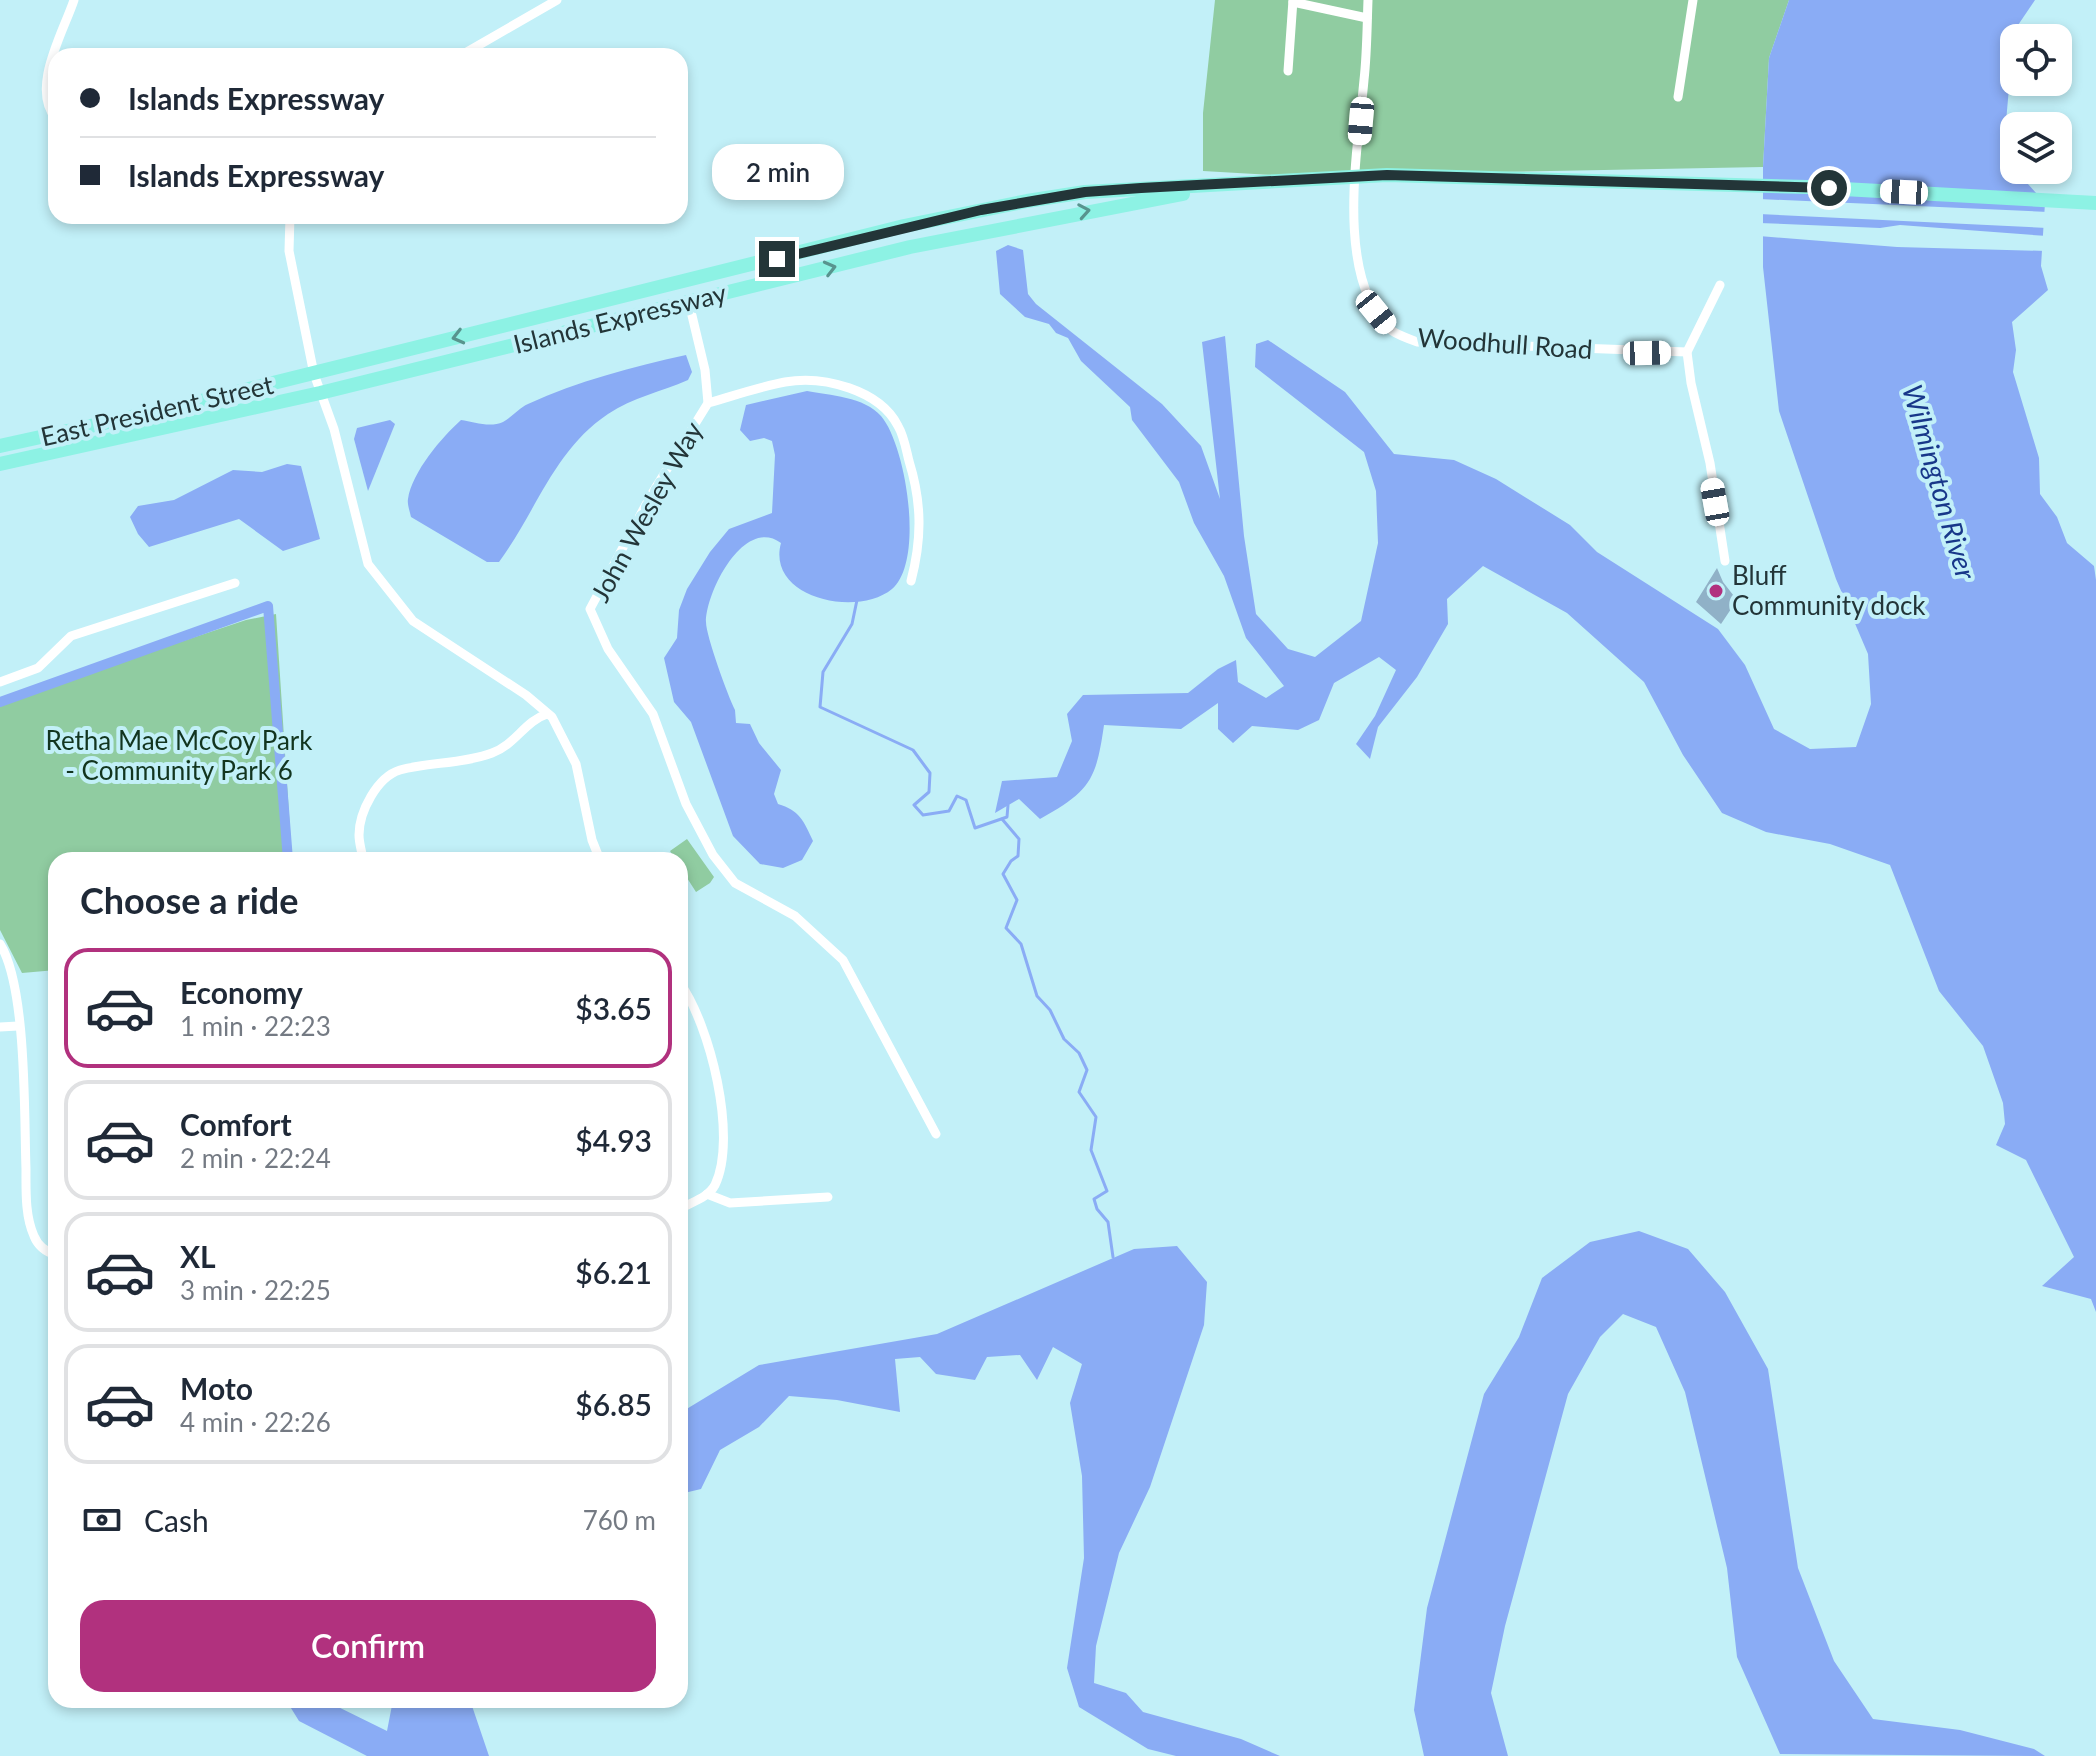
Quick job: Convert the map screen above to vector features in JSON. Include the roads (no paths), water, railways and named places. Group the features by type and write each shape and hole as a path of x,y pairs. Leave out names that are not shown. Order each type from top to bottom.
{"main road":[{"name":"Islands Expressway","path":"314,374 904,226 1085,192 1356,176 1513,177 2096,203"},
{"name":"Islands Expressway","path":"22,460 320,393 910,247 1218,184"},
{"name":"East President Street","path":"0,446 82,430 314,374"},
{"name":"East President Street","path":"0,464 22,460"}],"street":[{"path":"58,48 74,0"},
{"path":"474,48 557,0"},
{"name":"Woodhull Road","path":"1368,0 1355,229 1359,263 1376,312 1391,331 1417,342 1687,352"},
{"path":"1678,97 1693,0"},
{"path":"1288,71 1293,1 1367,18"},
{"path":"48,78 48,107"},
{"path":"288,224 289,251 314,374 334,429 368,564 413,621 517,688 547,714 564,737 576,764 597,852"},
{"path":"1720,285 1687,352 1710,463 1725,561"},
{"name":"John Wesley Way","path":"689,303 705,370 708,403 651,495 590,609 608,649 653,714 686,804 713,855 735,883 795,916 843,960 936,1134"},
{"path":"708,403 787,381 812,381 853,390 884,406 900,429 912,471 920,523 920,547 911,581"},
{"path":"0,682 38,668 71,636 235,583"},
{"path":"361,852 358,834 366,803 397,771 444,765 494,753 509,745 537,718 547,714"},
{"path":"0,944 8,956 16,986 27,1208 35,1240 48,1253"},
{"path":"688,997 714,1066 722,1115 722,1141 715,1184 707,1194 688,1205"},
{"path":"688,1008 694,1007"},
{"path":"0,1027 18,1026"},
{"path":"707,1194 730,1203 828,1197"}],"water":[{"name":"Wilmington River","path":"1789,0 2035,0 2019,24 2000,24 2000,96 2008,96 2007,112 2000,112 2000,184 2028,184 2045,203 2041,266 2048,290 2012,322 2016,350 2013,372 2039,458 2040,494 2057,517 2067,543 2094,566 2096,580 2096,1312 2091,1299 2042,1286 2074,1257 2026,1160 1996,1145 2005,1124 2003,1103 1983,1046 1939,991 1890,865 1830,844 1766,832 1722,813 1683,755 1644,682 1567,613 1483,566 1447,599 1448,624 1417,677 1378,727 1370,759 1356,744 1375,716 1396,670 1379,657 1334,683 1319,720 1298,730 1252,726 1233,743 1218,729 1218,703 1181,729 1104,725 1098,759 1080,792 1040,819 1019,799 995,813 1002,781 1057,777 1072,741 1067,714 1083,695 1188,693 1218,669 1236,660 1238,682 1266,698 1284,686 1246,638 1224,576 1194,523 1179,482 1132,420 1130,407 1081,361 1068,338 1056,333 1049,324 1025,317 1000,294 996,251 1008,245 1023,250 1028,294 1036,304 1162,404 1201,446 1220,499 1202,342 1225,336 1244,536 1256,614 1288,649 1315,657 1361,621 1378,543 1376,491 1364,452 1255,367 1256,344 1268,340 1345,392 1394,454 1454,460 1496,479 1570,525 1597,552 1718,629 1745,665 1774,729 1810,749 1856,747 1871,704 1868,654 1836,579 1779,411 1763,267 1763,167 1769,58"},
{"path":"686,355 692,372 688,380 618,408 573,445 499,562 487,562 411,517 408,499 415,478 437,445 461,420 498,424 528,404 566,388"},
{"path":"807,391 856,401 881,416 898,451 910,530 902,575 892,589 877,598 838,602 818,598 800,589 787,577 780,562 781,543 767,537 741,548 720,577 713,593 707,629 735,710 736,723 750,724 759,743 781,770 774,794 778,804 800,817 813,841 802,860 783,868 760,864 733,836 691,722 674,702 664,658 677,638 679,610 687,589 710,552 729,529 772,513 775,455 772,441 764,438 750,441 740,430 746,405"},
{"path":"390,420 395,424 368,491 354,439 357,428"},
{"path":"287,464 301,466 320,539 283,551 239,519 149,547 130,517 138,506 174,500 233,470 262,472"},
{"path":"1639,1231 1688,1249 1725,1292 1768,1369 1798,1568 1834,1661 1873,1719 1960,1730 2034,1749 2045,1756 1780,1754 1737,1657 1727,1568 1685,1392 1656,1327 1623,1314 1600,1337 1568,1394 1505,1626 1491,1693 1508,1756 1424,1756 1414,1710 1427,1608 1484,1394 1519,1337 1542,1278 1590,1242"},
{"path":"1177,1246 1207,1282 1204,1325 1150,1487 1119,1553 1096,1646 1094,1683 1126,1693 1143,1712 1241,1739 1280,1756 1176,1756 1148,1749 1079,1707 1067,1668 1084,1558 1082,1476 1070,1403 1082,1364 1053,1347 1037,1380 1020,1355 987,1357 975,1380 936,1374 920,1357 895,1359 900,1412 837,1400 789,1396 759,1427 720,1450 701,1489 688,1492 688,1408 759,1365 937,1334 1134,1249"},
{"path":"291,1708 340,1708 387,1731 391,1708 473,1708 489,1756 367,1756 299,1721"}],"waterway":[{"path":"857,600 852,624 823,672 820,707 913,750 930,773 929,792 914,805 923,815 949,811 957,796 966,800 975,828 1007,817 1008,805"},
{"path":"0,702 268,606 287,852"},
{"path":"1002,819 1019,839 1018,856 1003,874 1017,900 1006,928 1021,944 1037,996 1050,1010 1064,1039 1079,1053 1087,1070 1079,1092 1096,1117 1091,1150 1107,1191 1094,1199 1097,1209 1108,1222 1113,1257"}],"place":[{"name":"Bluff Community dock","path":"1716,591"}],"park label":[{"name":"Retha Mae McCoy Park - Community Park 6","path":"179,756"}]}
